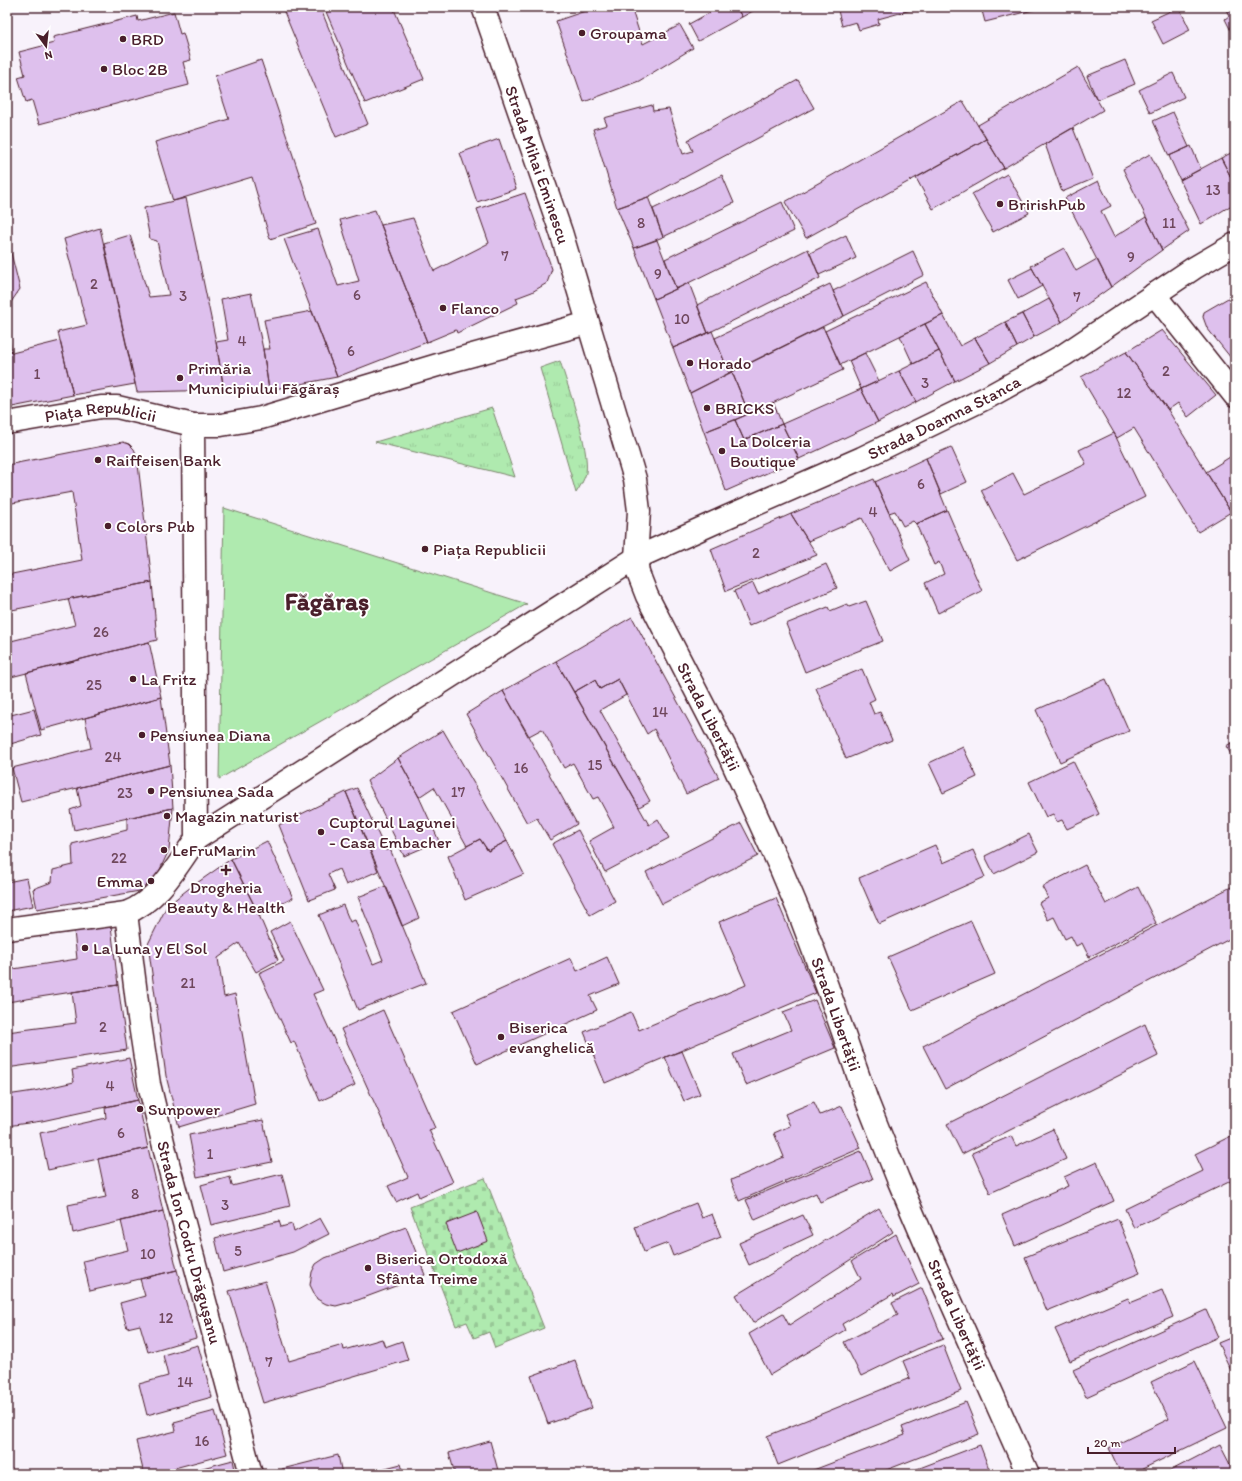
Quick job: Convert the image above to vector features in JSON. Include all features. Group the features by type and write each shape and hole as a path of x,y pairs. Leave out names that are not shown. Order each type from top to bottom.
{"street":[{"name":"Strada Mihai Eminescu","path":"483,7 561,232 588,323"},
{"name":"Strada Doamna Stanca","path":"636,558 862,458 988,397 1064,355 1194,268 1235,244"},
{"path":"1154,294 1235,396"},
{"name":"Piața Republicii","path":"7,422 94,408 117,407 193,425 221,425 261,418 451,361 588,323"},
{"path":"7,929 126,913 142,906 158,892 196,839 636,558 639,511 635,479 588,323"},
{"path":"193,425 196,839"},
{"name":"Strada Libertății","path":"636,558 638,573 646,596 729,755 781,869 799,912 828,989 867,1101 898,1179 1028,1474"},
{"name":"Strada Ion Codru Drăguşanu","path":"126,913 149,1084 168,1163 251,1474"}],"green space":[{"path":"560,361 578,417 585,449 586,473 576,493 540,368"},
{"path":"492,408 515,477 375,442"},
{"path":"224,508 527,604 219,779"},
{"path":"485,1178 544,1328 495,1348 489,1332 474,1338 467,1322 456,1326 410,1207"}],"building":[{"path":"282,7 320,7 368,124 336,137"},
{"path":"324,7 393,7 424,79 365,103"},
{"path":"597,7 631,7 643,44 680,25 693,48 639,81 584,102 556,21"},
{"path":"720,7 736,7 742,17 698,41 689,24"},
{"path":"736,7 760,7 742,17"},
{"path":"837,7 922,7 878,19 879,24 859,30 856,22 842,26"},
{"path":"981,7 1045,7 985,22"},
{"path":"1179,7 1190,30 1163,44 1151,20"},
{"path":"1225,7 1235,7 1235,39 1225,19 1229,16"},
{"name":"Bloc 2B","path":"174,12 180,34 183,33 191,60 183,62 189,85 39,124 32,100 26,102 18,77 25,75 19,52 54,43 53,37 137,16 138,21"},
{"path":"261,60 316,224 270,239 252,177 173,201 155,142 229,119 215,76"},
{"path":"1125,60 1135,84 1097,100 1087,76"},
{"path":"1078,67 1103,110 1004,168 978,125"},
{"path":"1173,73 1184,97 1150,113 1139,90"},
{"path":"798,80 814,108 648,197 617,208 593,129 607,125 604,118 652,105 653,111 669,109 683,154 693,151 688,140"},
{"path":"963,101 986,139 806,238 785,202"},
{"path":"1173,112 1189,147 1169,156 1153,121"},
{"path":"1073,128 1093,179 1062,192 1045,144"},
{"path":"499,139 516,189 477,202 460,153"},
{"path":"986,139 1004,168 933,209 916,178"},
{"path":"1191,146 1201,169 1180,180 1169,156"},
{"path":"1235,151 1235,185 1221,158"},
{"path":"1150,154 1189,231 1162,250 1123,169"},
{"path":"1221,158 1235,185 1235,203 1201,224 1180,180"},
{"name":"BririshPub","path":"1007,174 1029,213 993,232 972,194"},
{"path":"722,175 734,203 663,237 653,209"},
{"path":"1098,181 1111,206 1101,211 1114,237 1146,217 1162,250 1111,287 1065,198"},
{"path":"525,193 552,269 547,283 532,292 516,298 518,303 457,333 456,330 427,342 381,225 413,218 434,271 489,243 477,209"},
{"path":"648,197 663,237 634,248 617,208"},
{"path":"186,198 216,342 224,390 137,392 104,243 130,235 149,297 169,295 157,241 150,239 144,208"},
{"path":"782,202 794,231 676,289 665,259"},
{"path":"375,210 427,342 337,377 284,239 318,229 338,286 359,281 340,220"},
{"path":"100,228 135,384 73,395 58,332 87,325 64,239"},
{"path":"846,235 856,258 819,275 810,253"},
{"path":"657,240 676,289 654,299 634,248"},
{"path":"8,241 20,289 7,308 7,242"},
{"path":"1064,248 1076,271 1097,259 1111,287 1062,322 1031,266"},
{"path":"808,249 820,278 708,333 697,305"},
{"path":"913,251 924,275 844,316 833,291"},
{"path":"1032,268 1042,286 1018,299 1008,280"},
{"path":"926,282 943,315 840,365 825,331"},
{"path":"689,283 708,333 673,348 654,299"},
{"path":"830,284 844,316 729,373 715,338"},
{"path":"251,293 263,349 269,390 224,390 216,342 228,340 221,299"},
{"path":"1235,294 1235,363 1207,328 1203,317 1204,312"},
{"path":"1049,299 1062,322 1034,337 1022,314"},
{"path":"312,311 337,377 269,390 263,349 270,349 264,320"},
{"path":"1022,314 1034,337 1017,347 1005,322"},
{"path":"943,315 960,346 975,338 990,363 955,381 925,324"},
{"path":"1005,322 1017,347 990,363 975,338"},
{"path":"925,324 939,351 913,364 900,336"},
{"path":"823,327 843,370 749,414 732,372"},
{"path":"1162,330 1216,395 1188,417 1178,403 1168,410 1126,352"},
{"path":"7,331 12,353 60,341 73,395 7,408"},
{"path":"712,331 729,373 690,393 673,348"},
{"path":"939,351 955,381 916,402 899,371"},
{"path":"1126,352 1168,410 1231,512 1198,532 1134,428 1117,438 1081,377"},
{"path":"865,353 879,381 861,389 849,361"},
{"path":"899,371 916,402 878,422 861,389"},
{"path":"732,372 749,414 704,432 690,393"},
{"path":"861,389 878,422 799,459 782,424"},
{"path":"773,402 782,424 744,440 735,420"},
{"path":"735,420 744,440 782,424 799,459 726,491 704,432"},
{"path":"1114,433 1145,497 1017,560 981,490 1013,473 1024,494 1086,464 1079,450"},
{"path":"123,442 129,444 134,449 137,456 152,582 7,611 7,575 82,560 72,492 7,504 7,465"},
{"path":"951,447 967,482 941,494 926,458"},
{"path":"1230,457 1235,465 1235,509 1231,512 1206,472"},
{"path":"926,458 947,510 916,524 913,521 903,526 895,511 889,513 875,482"},
{"path":"874,479 910,560 890,571 862,518 808,541 791,514"},
{"path":"947,510 982,591 938,613 925,583 944,574 939,562 934,565 916,524"},
{"path":"791,514 817,555 726,591 711,549"},
{"path":"826,564 837,588 749,626 734,591 753,583 758,594"},
{"path":"152,582 157,640 7,678 7,642 75,625 68,599"},
{"path":"866,601 883,641 805,672 786,624 828,607 830,611 847,604 849,607"},
{"path":"632,617 719,778 686,794 654,729 647,734 618,679 600,689 595,680 574,692 556,661"},
{"path":"149,642 161,697 41,730 26,673"},
{"path":"556,661 649,825 658,819 669,838 605,872 589,841 614,827 598,797 593,799 573,763 564,768 542,729 529,736 503,691"},
{"path":"862,669 875,699 869,702 874,714 880,712 892,740 846,759 816,688"},
{"path":"618,679 626,695 600,710 650,801 639,807 574,692 595,680 600,689"},
{"path":"1106,679 1129,731 1060,762 1036,710"},
{"path":"503,691 577,824 550,840 537,818 527,823 466,714"},
{"path":"161,697 170,765 21,802 12,768 91,748 85,718"},
{"path":"34,709 41,735 7,745 7,716"},
{"path":"443,730 507,841 488,851 480,839 467,846 434,787 419,797 398,758"},
{"path":"1235,741 1235,761 1226,746"},
{"path":"963,747 977,777 943,793 929,763"},
{"path":"398,758 419,797 439,841 404,856 367,781"},
{"path":"1073,761 1099,814 1067,829 1062,820 1057,822 1053,814 1046,817 1029,782"},
{"path":"170,765 173,808 74,830 70,810 81,806 77,788"},
{"path":"357,788 386,851 390,849 419,918 402,926 346,792"},
{"path":"346,792 378,871 346,885 339,869 328,874 335,890 309,900 279,825"},
{"path":"173,808 169,850 151,889 37,909 33,889 52,882 53,870 73,865 72,844 127,830 127,818"},
{"path":"741,823 758,856 662,904 646,872"},
{"path":"578,830 615,901 590,915 552,844"},
{"path":"1029,834 1038,852 994,874 985,856"},
{"path":"480,839 488,851 507,841 524,874 465,900 448,856"},
{"path":"267,841 293,898 259,915 231,859"},
{"path":"935,845 943,863 973,850 985,877 879,924 859,878"},
{"path":"231,859 259,915 278,960 256,972 239,943 218,958 224,997 235,994 255,1104 179,1127 166,1076 148,944 167,906"},
{"path":"1085,865 1106,904 1138,887 1156,923 1089,957 1082,943 1076,946 1071,936 1065,939 1054,917 1048,920 1039,903 1048,898 1042,887"},
{"path":"27,878 33,906 7,911 7,882"},
{"path":"1235,885 1235,936 945,1089 923,1046"},
{"path":"386,886 426,983 358,1010 319,915 343,905 350,922 355,920 373,964 383,960 358,897"},
{"path":"776,898 816,993 605,1083 584,1032 631,1012 639,1030 746,985 719,922"},
{"path":"290,921 323,990 313,994 355,1085 320,1101 294,1041 291,1043 259,973 284,961 270,932"},
{"path":"971,921 995,974 912,1010 888,957"},
{"path":"111,926 118,985 7,1002 7,970 77,959 74,931"},
{"name":"Biserica evanghelică","path":"607,957 619,984 590,996 597,1010 477,1064 453,1011 571,958 577,971"},
{"path":"118,985 127,1050 7,1068 7,1032 76,1023 72,992"},
{"path":"815,1000 835,1048 746,1085 733,1054 791,1030 783,1012"},
{"path":"383,1010 435,1128 429,1130 453,1182 419,1197 417,1192 396,1202 388,1186 408,1177 341,1029"},
{"path":"1145,1024 1158,1056 962,1154 947,1124"},
{"path":"682,1051 700,1094 684,1101 665,1057"},
{"path":"129,1058 138,1100 42,1121 7,1126 7,1095 34,1091 74,1082 72,1070"},
{"path":"138,1100 148,1148 48,1170 40,1133 106,1118 105,1107"},
{"path":"814,1102 820,1115 842,1106 861,1148 739,1201 731,1180 784,1157 774,1133 790,1126 785,1114"},
{"path":"263,1120 272,1162 197,1177 189,1135"},
{"path":"1053,1129 1066,1159 990,1193 972,1153 1011,1136 1016,1146"},
{"path":"1235,1134 1234,1187 1231,1181 1134,1228 1125,1209 1203,1171 1195,1154"},
{"path":"148,1148 163,1211 73,1233 68,1205 106,1197 98,1159"},
{"path":"861,1151 873,1179 820,1202 816,1193 755,1220 746,1200"},
{"path":"1097,1162 1114,1201 1015,1246 1002,1215 1068,1186 1064,1177"},
{"path":"282,1174 290,1206 211,1225 201,1185 230,1177 232,1186"},
{"path":"696,1203 702,1218 712,1214 721,1237 673,1256 668,1243 644,1252 635,1227"},
{"path":"879,1208 893,1232 753,1323 736,1295"},
{"path":"163,1211 177,1270 90,1291 83,1261 128,1250 121,1221"},
{"path":"477,1212 488,1241 457,1253 446,1224"},
{"path":"803,1215 813,1235 749,1265 739,1243"},
{"path":"320,1218 329,1234 293,1252 223,1272 215,1238 279,1221 281,1227 292,1224 294,1232"},
{"path":"1118,1219 1140,1273 1047,1311 1025,1257"},
{"name":"Biserica Ortodoxă Sfânta Treime","path":"406,1227 425,1275 358,1300 336,1306 326,1304 317,1299 310,1285 312,1272 316,1264 325,1258"},
{"path":"896,1234 919,1284 894,1297 893,1294 842,1324 845,1330 770,1375 749,1334 783,1314 789,1325 861,1279 852,1261"},
{"path":"177,1270 196,1338 148,1352 140,1325 127,1328 120,1303 145,1296 140,1279"},
{"path":"265,1281 289,1361 343,1345 344,1350 382,1339 385,1347 402,1341 408,1360 263,1403 229,1291"},
{"path":"922,1288 943,1339 917,1349 861,1376 844,1342 898,1315 892,1303"},
{"path":"1162,1290 1173,1317 1070,1361 1055,1329 1128,1298 1130,1303"},
{"path":"1206,1310 1218,1337 1086,1397 1073,1370"},
{"path":"1235,1336 1235,1379 1218,1343"},
{"path":"198,1345 212,1397 147,1415 139,1384 168,1376 163,1355"},
{"path":"943,1345 961,1391 778,1465 767,1436 910,1378 903,1361"},
{"path":"575,1360 592,1408 548,1424 531,1376"},
{"path":"1195,1361 1227,1428 1132,1474 1121,1474 1109,1448 1169,1419 1151,1382"},
{"path":"966,1402 979,1434 876,1474 803,1474 905,1435 902,1427"},
{"path":"215,1411 227,1454 152,1474 144,1474 136,1441 176,1431 174,1422"},
{"path":"490,1441 499,1474 455,1474 449,1453"},
{"path":"980,1445 991,1474 904,1474"},
{"path":"1220,1445 1235,1474 1164,1474"},
{"path":"338,1455 342,1474 283,1474 282,1469"},
{"path":"233,1460 236,1474 192,1474 191,1471"},
{"path":"401,1464 404,1474 362,1474"}],"place":[{"name":"Groupama","path":"582,33"},
{"name":"BRD","path":"123,39"},
{"name":"Bloc 2B","path":"104,69"},
{"name":"BririshPub","path":"1000,204"},
{"name":"Flanco","path":"443,308"},
{"name":"Horado","path":"690,363"},
{"name":"Primăria Municipiului Făgăraș","path":"180,378"},
{"name":"BRICKS","path":"707,408"},
{"name":"La Dolceria Boutique","path":"722,451"},
{"name":"Raiffeisen Bank","path":"98,460"},
{"name":"Colors Pub","path":"108,526"},
{"name":"Piața Republicii","path":"425,549"},
{"name":"La Fritz","path":"133,679"},
{"name":"Pensiunea Diana","path":"142,735"},
{"name":"Pensiunea Sada","path":"151,791"},
{"name":"Magazin naturist","path":"167,816"},
{"name":"Cuptorul Lagunei - Casa Embacher","path":"321,832"},
{"name":"LeFruMarin","path":"164,850"},
{"name":"Drogheria Beauty & Health","path":"226,870"},
{"name":"Emma","path":"151,881"},
{"name":"La Luna y El Sol","path":"85,948"},
{"name":"Biserica evanghelică","path":"501,1037"},
{"name":"Sunpower","path":"140,1109"},
{"name":"Biserica Ortodoxă Sfânta Treime","path":"368,1268"}],"district":[{"name":"Făgăraș","path":"327,601"}]}
